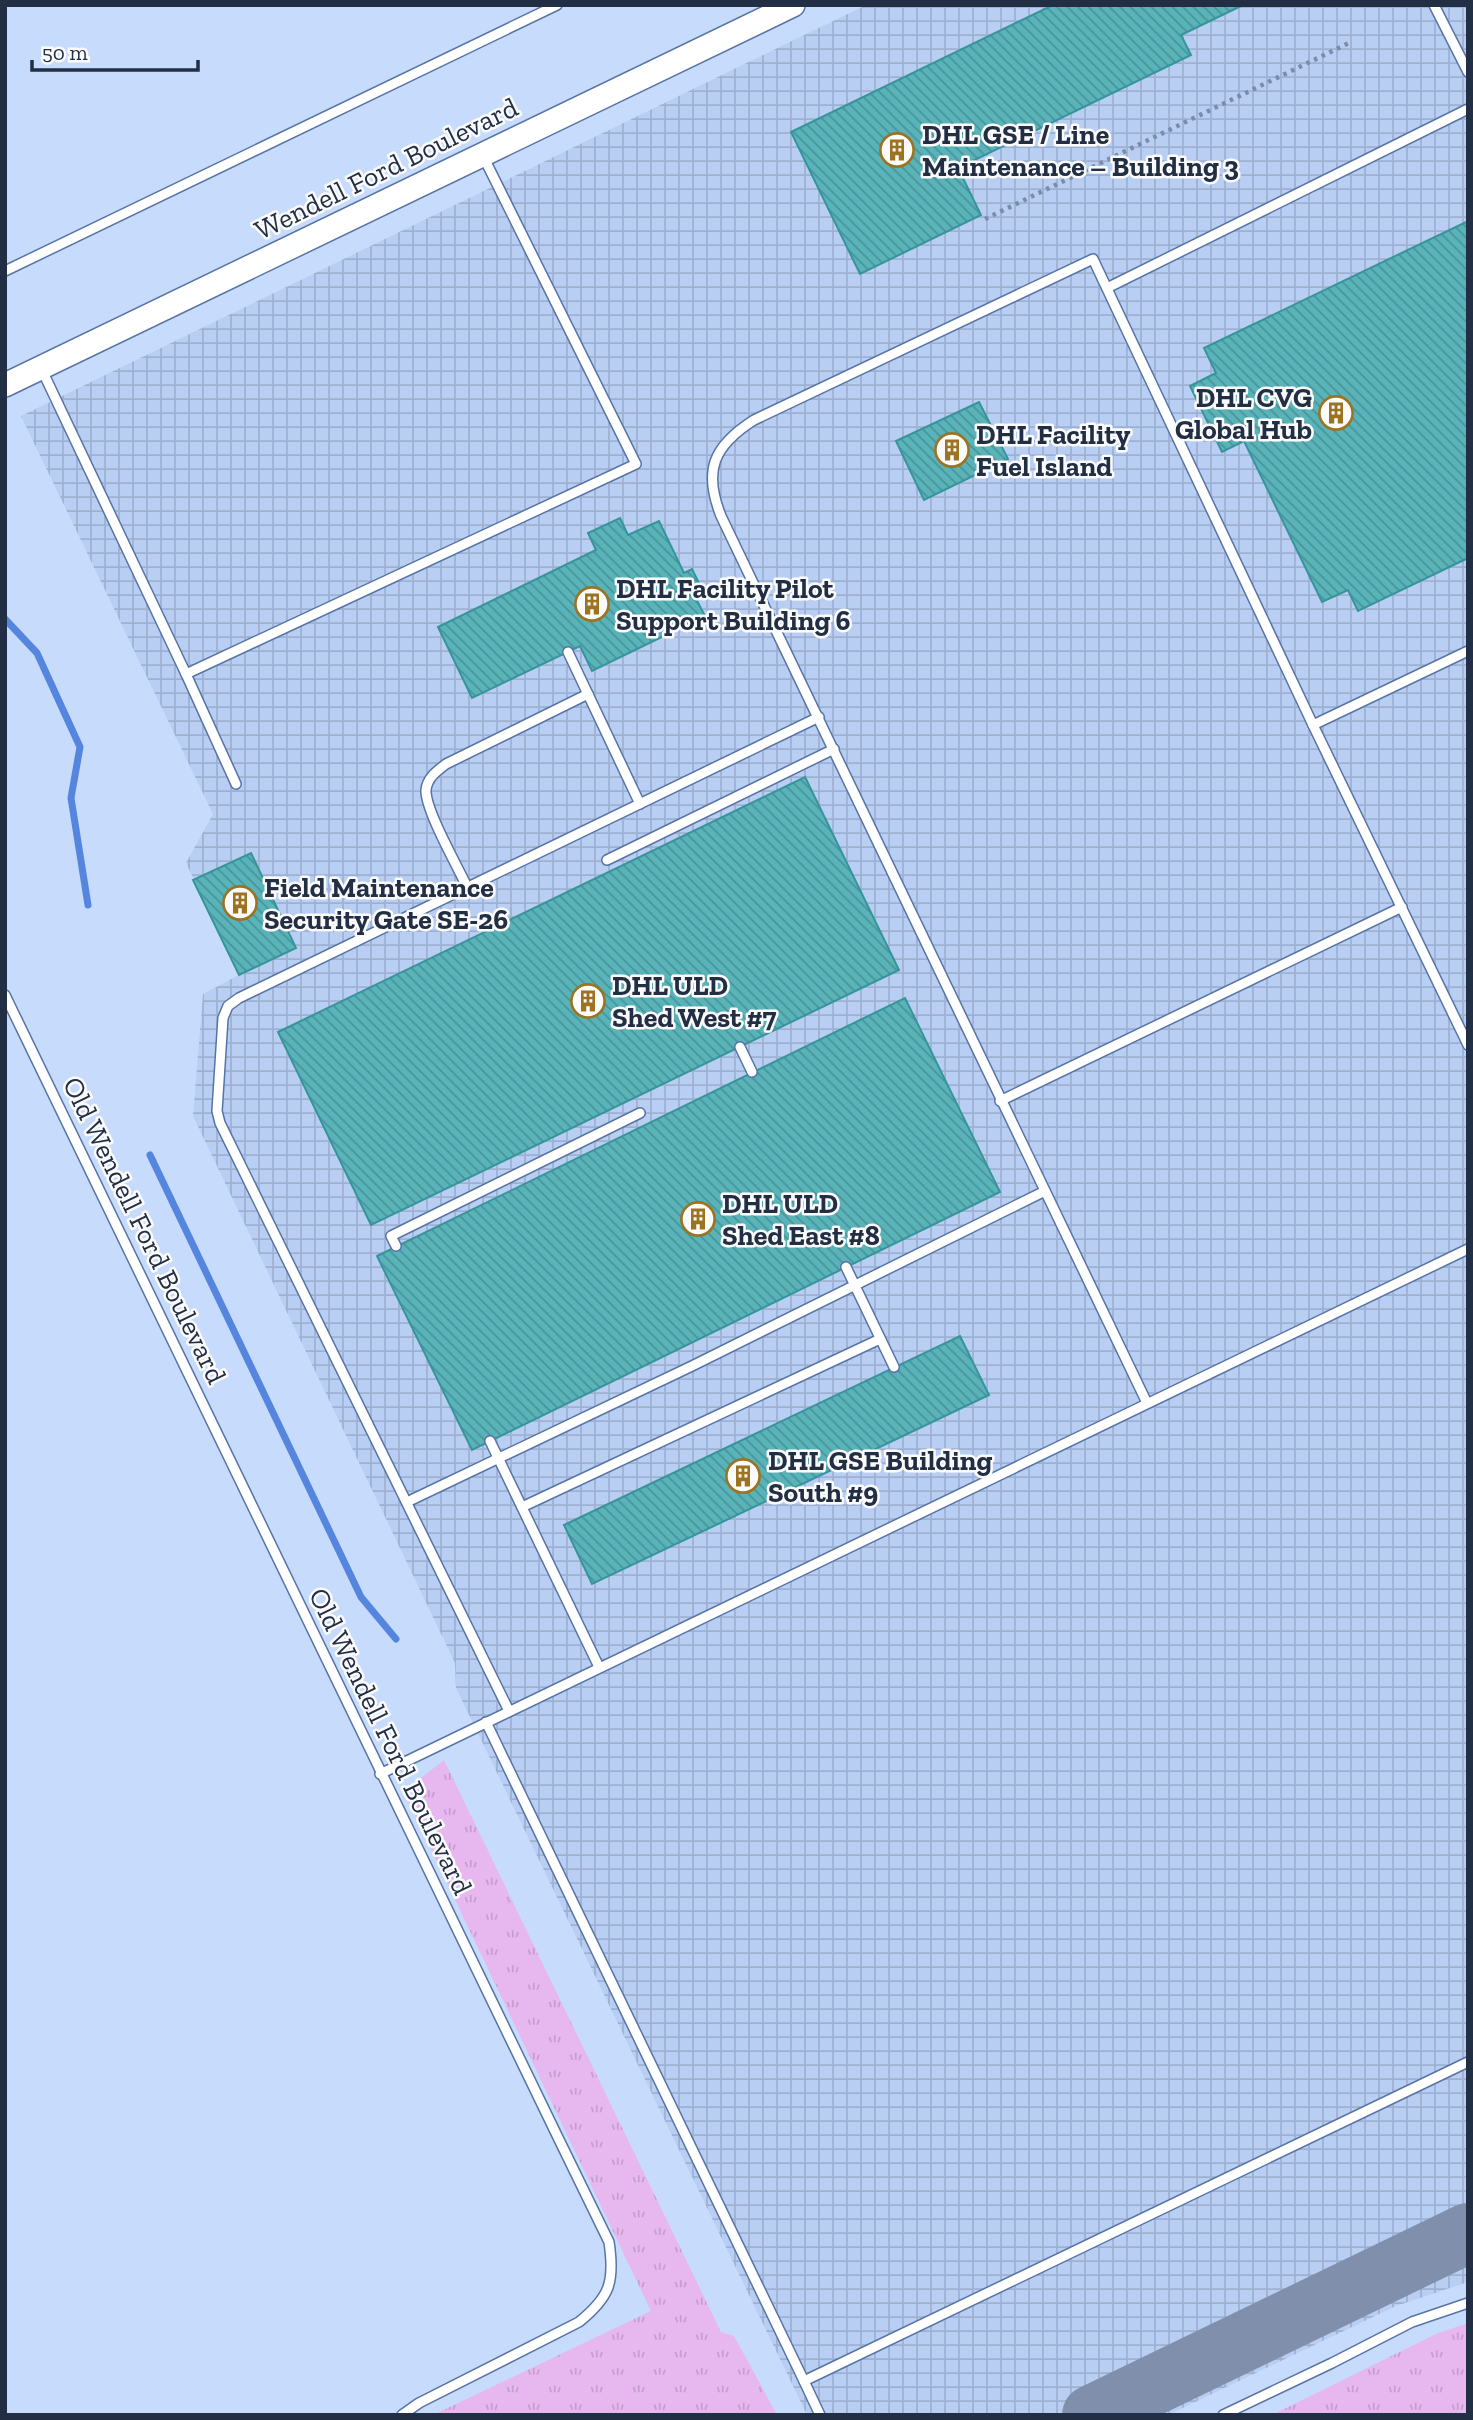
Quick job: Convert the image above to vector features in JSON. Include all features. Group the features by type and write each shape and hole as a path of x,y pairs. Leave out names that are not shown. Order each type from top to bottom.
{"street":[{"name":"Wendell Ford Boulevard","path":"5,385 793,5"}],"lane":[{"path":"5,271 557,5"},
{"path":"1434,5 1468,72"},
{"path":"1107,288 1468,109"},
{"path":"186,674 636,464 482,154"},
{"path":"1147,1403 720,516 712,495 711,475 726,443 736,432 754,421 1093,259 1313,725 1468,1045"},
{"path":"41,368 236,784"},
{"path":"1313,725 1468,651"},
{"path":"568,652 640,804"},
{"path":"467,887 429,806 426,789 433,775 446,764 588,694"},
{"path":"509,1711 220,1123 216,1111 223,1018 228,1006 239,998 818,718"},
{"path":"607,860 834,749"},
{"path":"1000,1101 1402,907"},
{"name":"Old Wendell Ford Boulevard","path":"5,995 609,2242 613,2266 608,2290 599,2306 579,2322 419,2403 402,2415"},
{"path":"740,1047 752,1072"},
{"path":"396,1246 391,1236 640,1113"},
{"path":"407,1503 692,1366 1045,1191"},
{"path":"380,1774 1468,1249"},
{"path":"846,1267 894,1367"},
{"path":"522,1507 880,1339"},
{"path":"490,1441 599,1667"},
{"path":"486,1722 820,2415"},
{"path":"804,2381 1468,2062"},
{"path":"1223,2415 1412,2322 1468,2303"}],"path":[{"path":"985,219 1349,43"}],"shaded area":[{"name":"DHL CVG Global Hub","path":"866,5 1468,5 1468,2282 1396,2306 1168,2415 807,2415 456,1688 455,1663 193,1116 203,994 239,975 186,863 213,814 21,416"}],"green space":[{"path":"444,1760 721,2332 734,2336 777,2415 433,2415 651,2311 408,1801 421,1778"},
{"path":"1468,2323 1468,2415 1272,2415 1436,2334"}],"building":[{"name":"DHL GSE / Line Maintenance – Building 3","path":"1053,5 1243,5 1181,35 1191,55 958,168 981,215 860,274 791,132"},
{"name":"DHL CVG Global Hub","path":"1468,221 1468,558 1358,611 1348,590 1322,602 1244,441 1222,452 1190,386 1216,373 1204,348"},
{"name":"DHL Facility Fuel Island","path":"979,402 1008,459 924,500 896,441"},
{"name":"DHL Facility Pilot Support Building 6","path":"620,518 628,535 659,521 684,573 692,569 701,587 692,591 705,616 592,671 580,646 472,698 438,627 596,550 588,533"},
{"name":"DHL ULD Shed West #7","path":"805,777 899,970 371,1225 278,1032"},
{"name":"Field Maintenance Security Gate SE-26","path":"251,853 296,948 239,975 193,880"},
{"name":"DHL ULD Shed East #8","path":"905,998 1000,1192 472,1450 377,1256"},
{"name":"DHL GSE Building South #9","path":"960,1336 989,1395 592,1584 564,1525"}],"waterway":[{"path":"5,619 37,653 80,747 71,798 88,905"},
{"path":"150,1155 361,1597 396,1639"}],"taxiway":[{"path":"1092,2415 1468,2233"}],"place":[{"name":"DHL GSE / Line Maintenance – Building 3","path":"897,150"},
{"name":"DHL CVG Global Hub","path":"1336,413"},
{"name":"DHL Facility Fuel Island","path":"952,450"},
{"name":"DHL Facility Pilot Support Building 6","path":"592,604"},
{"name":"Field Maintenance Security Gate SE-26","path":"240,903"},
{"name":"DHL ULD Shed West #7","path":"588,1001"},
{"name":"DHL ULD Shed East #8","path":"698,1219"},
{"name":"DHL GSE Building South #9","path":"743,1476"}]}
